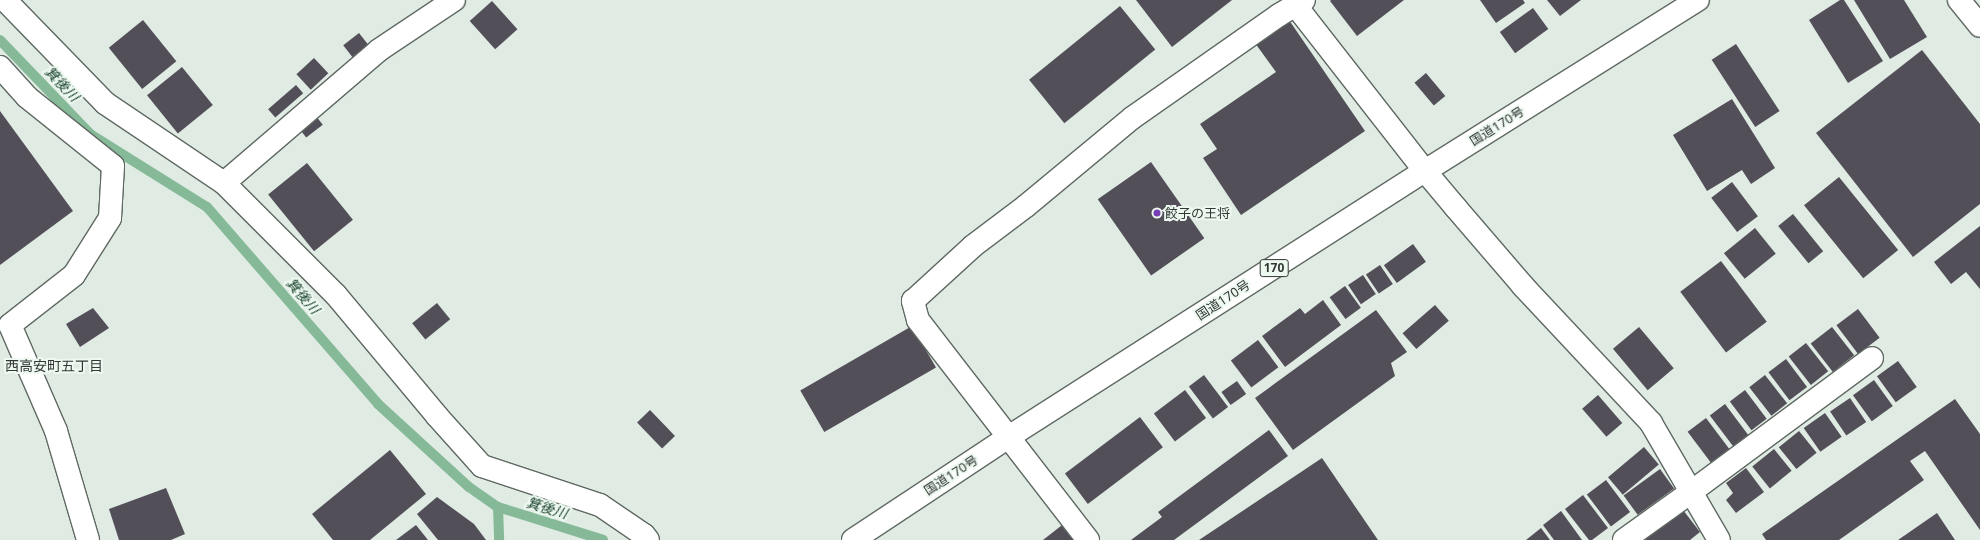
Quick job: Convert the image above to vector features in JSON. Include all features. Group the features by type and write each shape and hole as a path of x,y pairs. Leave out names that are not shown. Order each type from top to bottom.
{"main road":[{"path":"5,0 106,103 224,183 336,295 437,416 482,466 600,505 644,535 648,540"},
{"path":"224,183 380,50 454,0"},
{"name":"国道170号","path":"853,540 1007,438 1425,171 1698,0"},
{"path":"1959,0 1980,26"},
{"path":"1088,540 1007,438 918,320 913,301 973,246 1026,206 1132,118 1287,5 1523,286 1651,423 1692,492 1716,539"},
{"path":"0,67 27,97 113,166 110,218 74,275 10,324 56,431 78,511 88,540"},
{"path":"1624,540 1692,492 1872,358"}],"building":[{"path":"1136,0 1232,0 1172,47"},
{"path":"1404,0 1357,36 1330,1"},
{"path":"1480,0 1523,0 1525,3 1496,23"},
{"path":"1547,0 1581,0 1560,16"},
{"path":"1840,0 1844,0 1883,61 1848,83 1809,20"},
{"path":"1854,0 1904,0 1927,37 1890,59"},
{"path":"492,1 517,29 495,49 470,21"},
{"path":"1120,6 1155,50 1064,123 1029,80"},
{"path":"1533,8 1548,29 1515,53 1500,32"},
{"path":"143,20 176,61 142,89 109,48"},
{"path":"1289,20 1365,131 1241,215 1203,158 1217,149 1200,124 1276,72 1255,43"},
{"path":"359,33 369,46 353,58 343,45"},
{"path":"1736,44 1780,111 1755,127 1712,60"},
{"path":"1922,50 1980,124 1980,204 1913,257 1816,133"},
{"path":"314,58 328,73 311,90 296,74"},
{"path":"182,67 213,105 178,133 147,95"},
{"path":"1426,73 1445,96 1434,106 1415,83"},
{"path":"296,85 303,93 275,118 268,109"},
{"path":"1732,99 1775,168 1751,184 1742,170 1707,191 1673,135"},
{"path":"0,111 73,211 0,265"},
{"path":"316,116 323,125 306,138 299,129"},
{"path":"1151,162 1204,238 1151,275 1098,199"},
{"path":"307,163 353,220 314,251 268,194"},
{"path":"1839,177 1898,250 1863,278 1804,205"},
{"path":"1732,182 1758,216 1737,232 1711,198"},
{"path":"1793,214 1823,251 1808,263 1778,226"},
{"path":"1980,226 1980,289 1966,272 1951,284 1934,262"},
{"path":"1755,228 1776,254 1745,279 1724,253"},
{"path":"1413,244 1426,262 1397,283 1384,265"},
{"path":"1721,261 1767,322 1726,352 1680,292"},
{"path":"1380,265 1393,284 1379,294 1366,275"},
{"path":"1363,275 1376,294 1361,304 1348,285"},
{"path":"1345,286 1361,308 1345,319 1330,297"},
{"path":"1323,300 1341,325 1285,367 1262,336 1300,308 1305,314"},
{"path":"437,303 450,319 425,339 412,323"},
{"path":"1435,305 1449,321 1416,349 1403,333"},
{"path":"93,308 109,328 80,347 66,324"},
{"path":"1858,309 1880,338 1858,354 1836,325"},
{"path":"1376,310 1407,352 1391,363 1395,376 1293,450 1255,398"},
{"path":"912,326 936,368 824,432 800,391"},
{"path":"1639,327 1674,368 1648,390 1613,349"},
{"path":"1832,327 1854,355 1833,372 1811,344"},
{"path":"1258,340 1278,367 1251,388 1231,360"},
{"path":"1806,343 1828,371 1811,385 1789,357"},
{"path":"1786,359 1807,387 1789,400 1768,372"},
{"path":"1898,361 1917,387 1896,402 1877,376"},
{"path":"1204,375 1228,407 1213,418 1189,386"},
{"path":"1765,375 1787,403 1771,416 1749,387"},
{"path":"1874,380 1893,406 1872,421 1853,395"},
{"path":"1237,381 1246,394 1231,405 1221,392"},
{"path":"1185,390 1206,418 1175,441 1154,413"},
{"path":"1745,390 1767,419 1751,430 1730,401"},
{"path":"1598,395 1622,423 1606,437 1582,409"},
{"path":"1850,398 1866,422 1846,435 1830,411"},
{"path":"1955,399 1980,434 1980,530 1925,451 1910,461 1924,480 1839,540 1766,540 1762,534"},
{"path":"1725,404 1748,435 1733,447 1710,415"},
{"path":"650,410 675,436 662,448 637,423"},
{"path":"1825,413 1842,437 1820,452 1804,428"},
{"path":"1140,417 1163,447 1088,504 1065,474"},
{"path":"1706,418 1730,450 1712,464 1688,432"},
{"path":"1269,430 1288,456 1174,540 1131,540 1162,517 1158,512"},
{"path":"1799,431 1817,453 1796,469 1779,447"},
{"path":"1644,447 1659,465 1623,495 1608,477"},
{"path":"1774,449 1792,471 1770,488 1752,467"},
{"path":"390,450 426,494 370,540 333,540 312,514"},
{"path":"1322,458 1378,540 1199,540"},
{"path":"1746,468 1764,492 1736,513 1726,500 1733,493 1726,483"},
{"path":"1660,469 1674,488 1638,515 1624,495"},
{"path":"1606,480 1630,512 1611,526 1587,494"},
{"path":"166,488 185,534 171,540 119,540 109,509"},
{"path":"1583,495 1608,528 1592,540 1589,540 1565,509"},
{"path":"437,497 474,524 486,540 438,540 417,514"},
{"path":"1683,510 1700,532 1690,540 1645,540"},
{"path":"1561,511 1582,540 1554,540 1543,525"},
{"path":"1937,513 1955,540 1898,540"},
{"path":"1066,522 1079,540 1043,540"},
{"path":"416,525 428,540 396,540"},
{"path":"1541,528 1550,540 1526,540"}],"waterway":[{"name":"箕後川","path":"0,40 90,134 207,207 378,404 469,487 498,507 603,540"},
{"path":"498,507 499,540"}],"place":[{"name":"餃子の王将","path":"1157,213"}],"district":[{"name":"西高安町五丁目","path":"54,366"}]}
